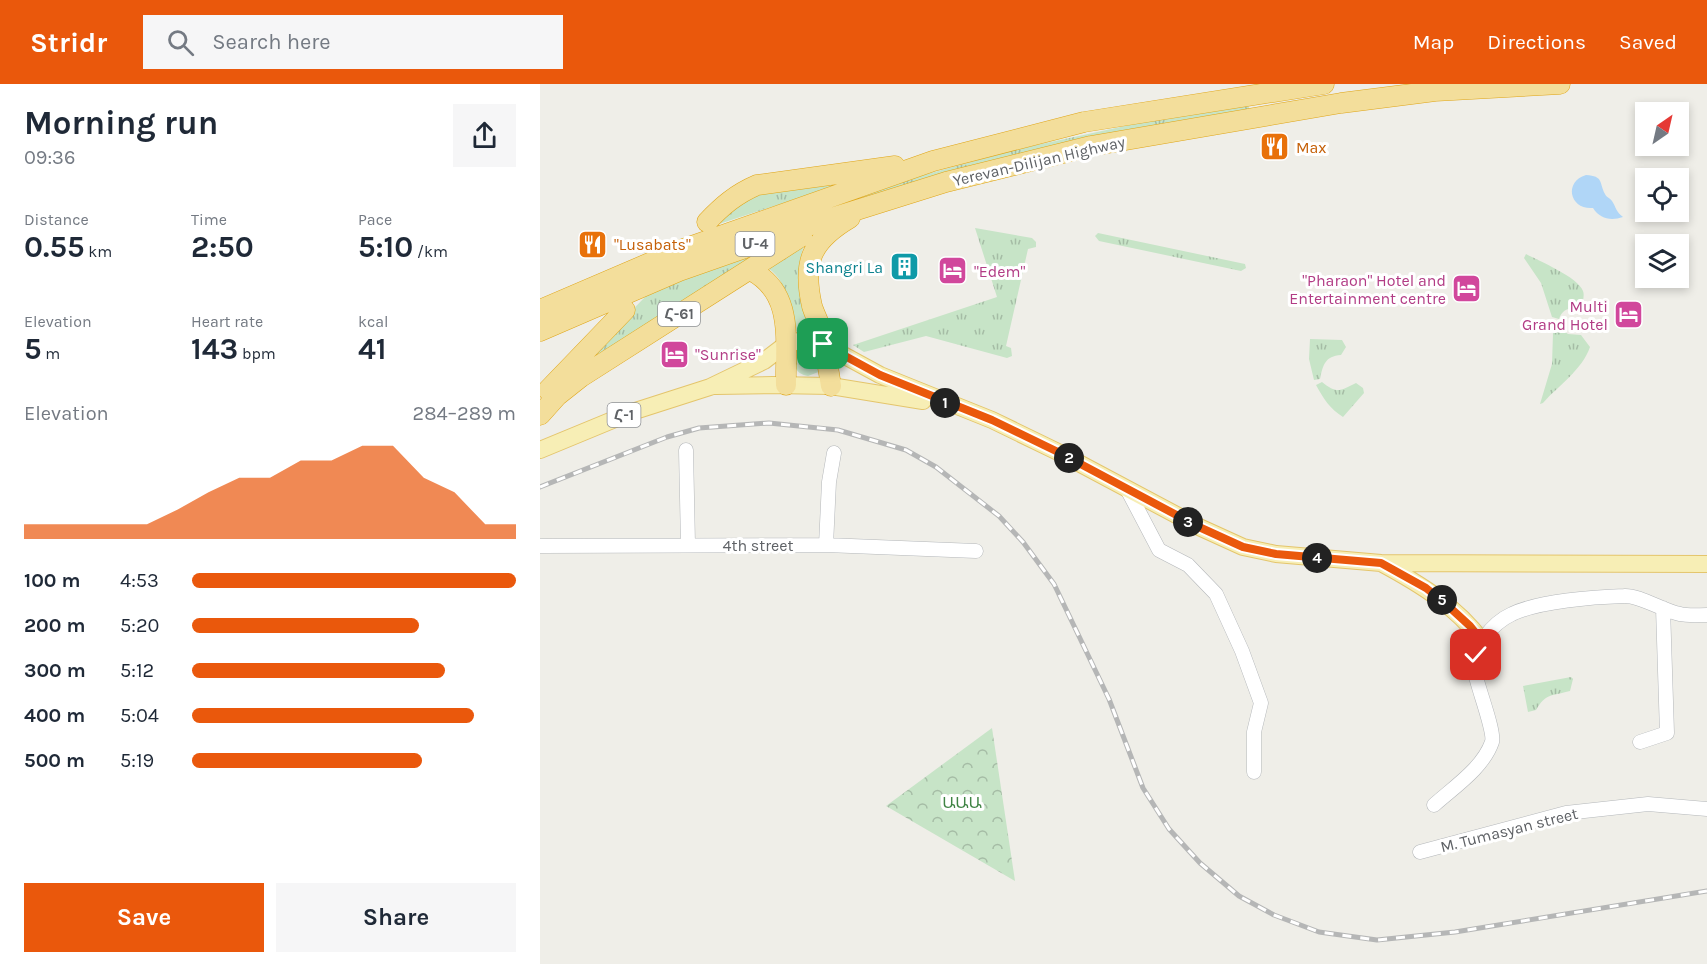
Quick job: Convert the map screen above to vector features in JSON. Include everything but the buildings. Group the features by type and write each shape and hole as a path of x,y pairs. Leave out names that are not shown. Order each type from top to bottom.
{"highway":[{"name":"Yerevan-Dilijan Highway","path":"540,310 675,252 933,161 1084,122 1324,84"},
{"name":"Yerevan-Dilijan Highway","path":"540,331 679,271 825,220 946,182 1102,144 1341,103 1435,91 1560,84"},
{"path":"707,222 728,201 742,191 757,185 933,161"},
{"path":"831,386 820,326 809,290 808,262 820,240 847,219 871,207"},
{"name":"Հ-61","path":"540,415 557,396 581,377 825,220"},
{"path":"750,270 766,280 779,296 784,317 786,385"},
{"path":"540,399 625,310"}],"main road":[{"name":"Հ-1","path":"540,450 633,412 710,387 764,361 785,345 799,341 823,344 880,375 992,420 1058,452 1199,527 1243,547 1276,554 1381,563 1707,564"},
{"name":"Հ-1","path":"710,387 831,386 951,405"},
{"path":"1381,563 1426,588 1470,626 1482,641"}],"street":[{"path":"686,450 688,544"},
{"path":"826,545 829,482 834,453"},
{"path":"1127,489 1159,550 1188,565 1216,594 1242,651 1261,703 1254,732 1254,772"},
{"name":"4th street","path":"540,546 826,545 976,551"},
{"path":"1434,805 1466,777 1486,755 1493,739 1474,670 1476,655 1482,641 1493,628 1511,614 1548,604 1627,595 1680,615 1707,615"},
{"path":"1640,742 1667,733 1663,608"},
{"name":"M. Tumasyan street","path":"1420,852 1566,813 1648,804 1707,809"}],"green space":[{"path":"1248,103 1249,110 1021,156 540,325 540,317 617,283 905,180 1023,148 1176,115"},
{"path":"872,174 719,224 720,216 757,194"},
{"path":"975,228 1032,238 1036,242 1036,247 1028,249 1006,346 1011,348 1012,356 1007,358 926,336 864,352 853,345 997,297"},
{"path":"1098,233 1245,264 1246,268 1241,271 1099,241 1095,236"},
{"path":"805,243 799,265 799,276 804,308 811,330 804,329 794,332 790,306 784,289 769,269"},
{"path":"782,244 591,367 585,358 648,294 685,277"},
{"path":"1526,254 1566,275 1580,286 1584,295 1581,310 1568,309 1559,319 1552,317 1541,283 1524,258"},
{"path":"1557,328 1568,334 1581,335 1590,347 1576,370 1540,404 1552,364 1553,333"},
{"path":"1310,339 1342,340 1346,347 1341,355 1328,359 1322,369 1320,379 1314,380 1309,359"},
{"path":"818,346 821,371 808,376 798,372 792,357 797,347"},
{"path":"1322,382 1335,390 1356,383 1363,388 1364,393 1343,417 1321,394 1316,385"},
{"path":"1571,677 1573,679 1570,691 1550,696 1536,710 1528,712 1523,686"},
{"name":"ԱԱԱ","path":"992,728 1015,881 886,806"}],"water":[{"path":"1586,175 1596,177 1600,181 1606,195 1623,217 1606,218 1599,215 1593,208 1579,205 1572,195 1572,189 1574,183"}],"railway":[{"path":"540,487 667,437 699,428 769,423 838,430 906,450 936,467 999,516 1023,542 1054,584 1109,699 1143,788 1169,829 1200,863 1239,896 1274,915 1319,932 1377,940 1455,932 1707,891"}],"place":[{"name":"Max","path":"1275,147"},
{"name":"\"Lusabats\"","path":"593,244"},
{"name":"Shangri La","path":"904,267"},
{"name":"\"Edem\"","path":"953,271"},
{"name":"\"Pharaon\" Hotel and Entertainment centre","path":"1467,289"},
{"name":"Multi Grand Hotel","path":"1629,315"},
{"name":"\"Sunrise\"","path":"674,354"}],"route":[{"path":"823,344 880,375 992,420 1058,452 1199,527 1243,547 1276,554 1381,563 1426,588 1470,626 1482,641 1476,655"}]}
